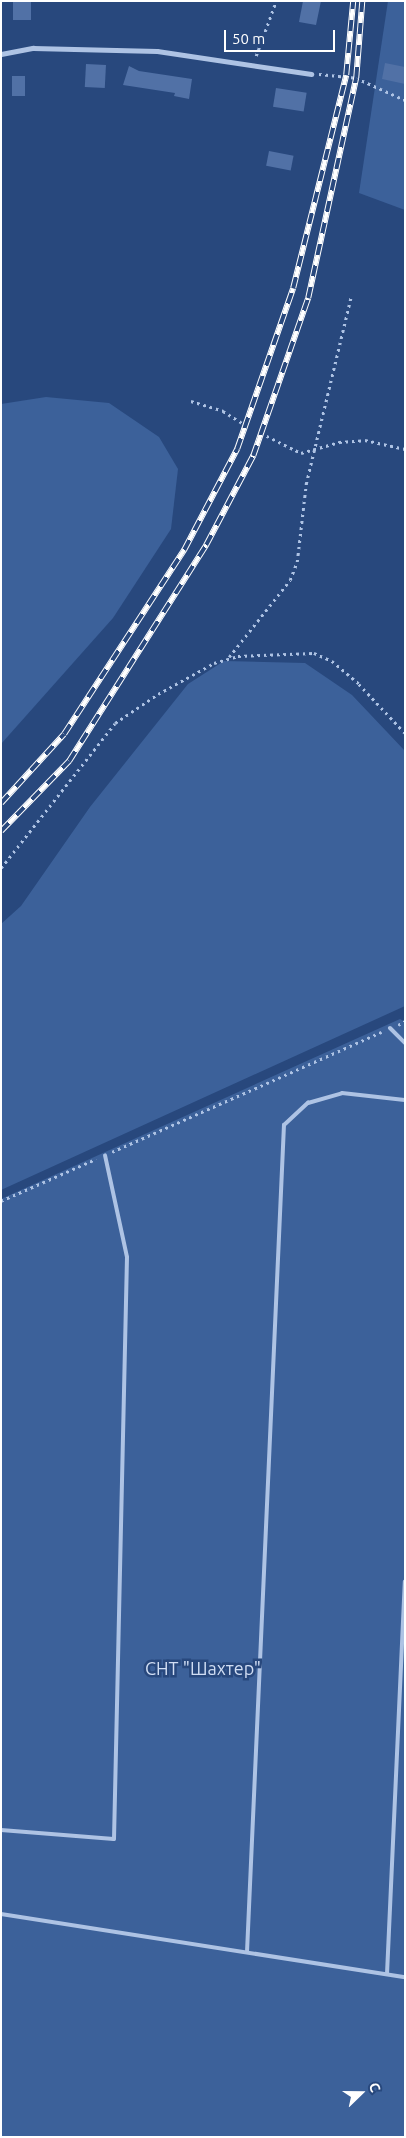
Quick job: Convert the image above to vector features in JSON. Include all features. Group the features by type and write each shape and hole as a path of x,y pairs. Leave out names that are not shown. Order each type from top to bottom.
{"street":[{"path":"1,54 33,48 156,51 311,74"}],"lane":[{"path":"390,1028 405,1043"},
{"path":"248,1952 284,1125 308,1103 342,1093 405,1100"},
{"path":"1,1830 114,1839 126,1257 105,1155"},
{"path":"388,1974 405,1581"},
{"path":"1,1914 405,1977"}],"path":[{"path":"253,65 276,1"},
{"path":"311,74 356,78 405,100"},
{"path":"228,658 290,580 297,562 306,484 316,449 351,296"},
{"path":"191,401 222,411 245,425"},
{"path":"261,433 290,450 301,453 339,442 365,440 405,449"},
{"path":"1,868 115,723 188,676 228,658 296,651 314,653 332,661 359,684 405,733"},
{"path":"1,1201 405,1022"}],"green space":[{"path":"388,1 405,1 405,210 359,193"},
{"path":"46,397 109,403 159,437 178,469 171,529 113,618 1,744 1,404"},
{"path":"224,661 305,663 352,695 405,751 405,1006 1,1190 1,924 21,906 90,807 188,684"},
{"name":"СНТ \"Шахтер\"","path":"400,1019 405,1022 405,2137 1,2137 1,1199"}],"building":[{"path":"13,1 31,1 31,20 13,20"},
{"path":"303,1 321,1 316,25 299,22"},
{"path":"385,63 405,67 405,84 382,79"},
{"path":"86,64 106,65 105,88 85,87"},
{"path":"129,66 139,71 192,79 189,99 174,96 175,93 123,85"},
{"path":"12,76 25,76 25,96 12,96"},
{"path":"276,88 307,93 304,112 273,107"},
{"path":"269,151 294,156 291,170 266,166"}],"railway":[{"path":"1,803 64,734 184,550 237,449 293,288 346,75 353,1"},
{"path":"1,831 69,761 206,545 253,456 308,298 356,78 362,1"}]}
